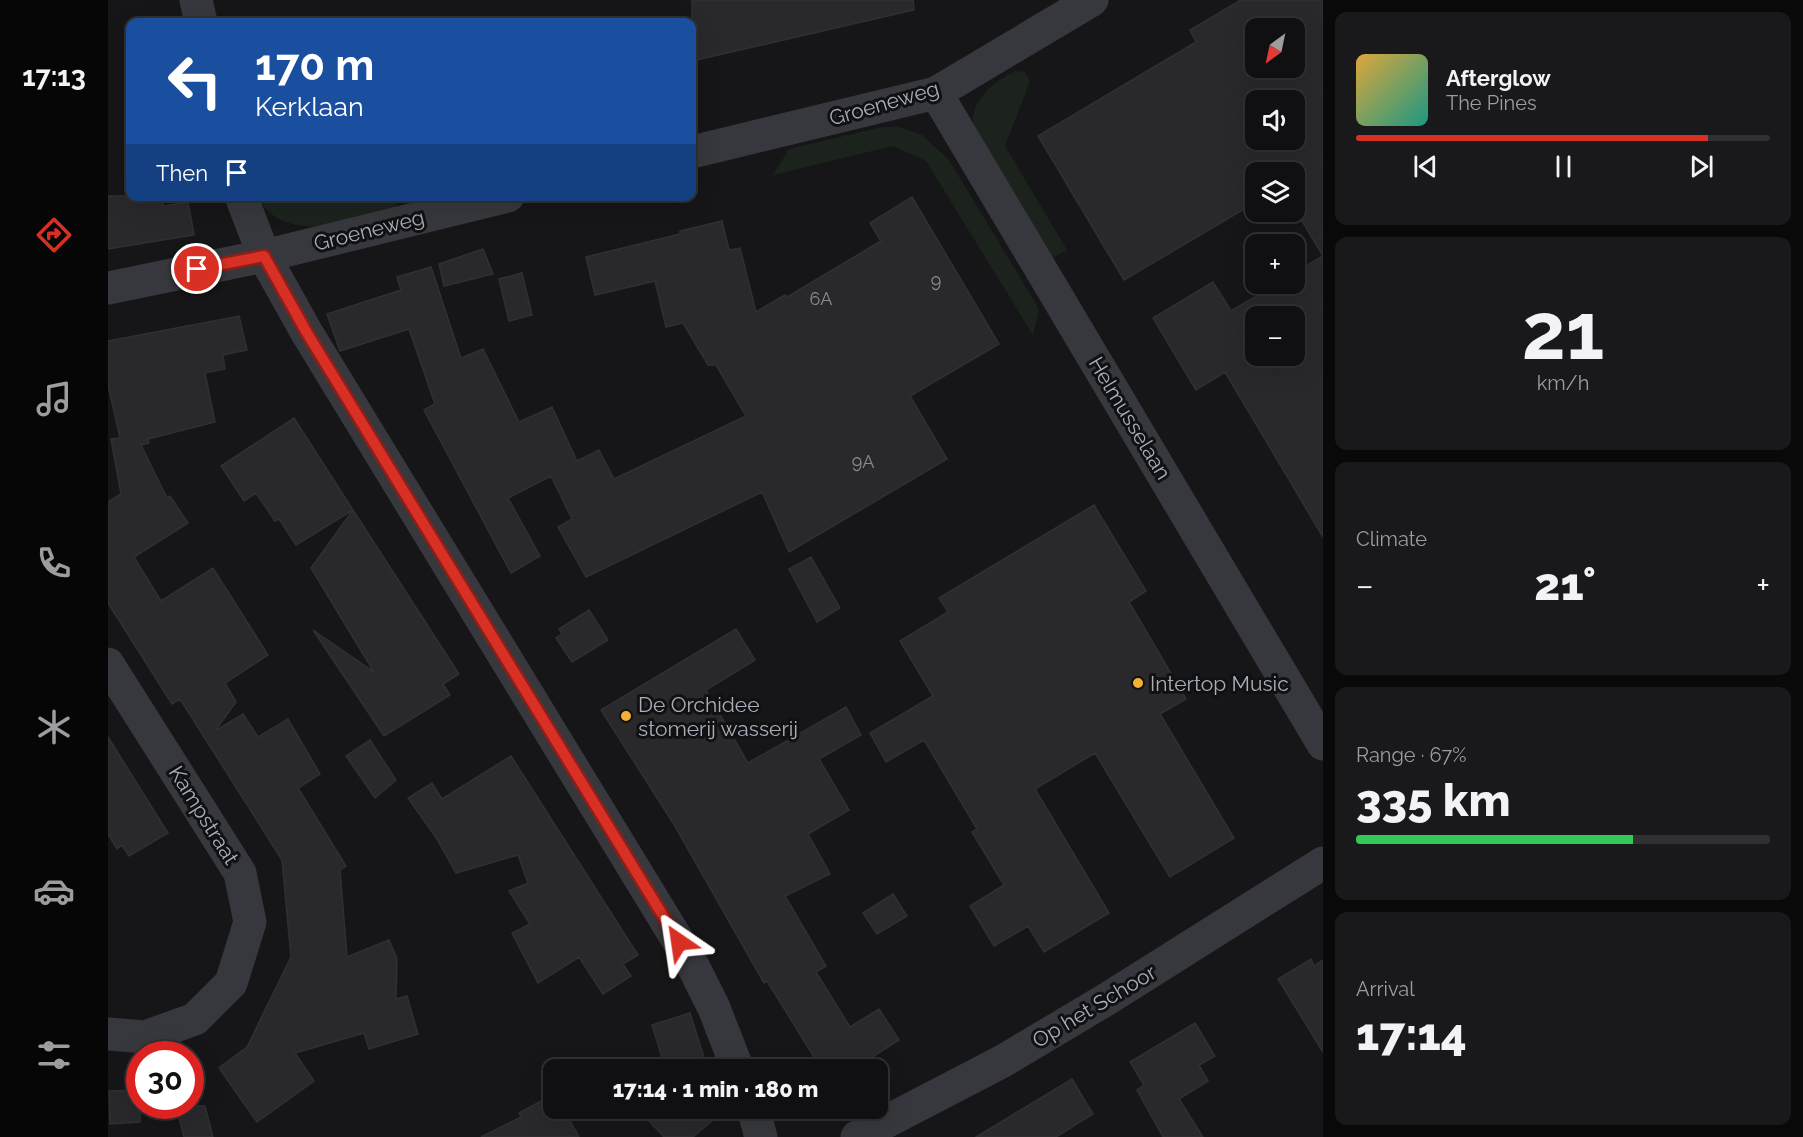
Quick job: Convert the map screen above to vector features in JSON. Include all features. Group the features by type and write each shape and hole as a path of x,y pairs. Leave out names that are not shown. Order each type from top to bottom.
{"street":[{"path":"196,0 200,18"},
{"name":"Groeneweg","path":"696,151 936,93 1092,0"},
{"name":"Helmusselaan","path":"936,93 1323,744"},
{"path":"243,201 264,256 307,333 691,962 714,1008 734,1059"},
{"name":"Groeneweg","path":"108,288 264,256 488,201"},
{"name":"Kampstraat","path":"108,664 240,873 250,922 231,983 195,1019 145,1037 108,1034"},
{"name":"Op het Schoor","path":"857,1137 1022,1049 1107,999 1323,863"},
{"path":"756,1119 761,1137"}],"shaded area":[{"path":"1015,71 1025,72 1030,81 1005,146 1067,250 1053,258 994,170 976,135 973,122 976,105 986,91"},
{"path":"882,127 898,127 922,135 949,160 1039,309 1033,335 926,161 893,146 773,175 789,149"},
{"path":"260,201 399,201 391,213 337,225 300,226 283,221 269,212"}],"building":[{"path":"692,0 913,0 914,10 696,60 696,18 692,18"},
{"path":"1241,0 1323,0 1323,256 1302,222 1305,222 1305,162 1245,162 1245,208 1124,280 1038,136 1196,42 1190,30"},
{"path":"108,196 126,196 126,201 162,201 163,206 188,202 194,235 108,249"},
{"path":"912,197 999,344 910,396 947,459 789,552 762,492 586,577 558,527 572,519 551,476 508,498 540,556 511,573 424,410 435,404 409,329 340,351 327,314 401,290 397,277 431,267 461,358 483,349 519,422 552,407 577,461 599,450 614,479 746,416 716,365 708,365 683,323 666,327 655,281 595,295 586,257 680,234 680,231 722,221 729,250 740,248 756,312 785,295 787,297 881,241 870,223"},
{"path":"483,249 493,274 444,286 439,264"},
{"path":"1323,256 1323,537 1225,372 1196,390 1153,318 1213,282 1231,311 1260,294 1305,294 1305,267"},
{"path":"522,273 532,315 509,321 499,279"},
{"path":"239,316 247,350 223,355 225,369 205,373 215,422 148,439 149,443 141,445 167,498 170,496 188,523 134,557 161,601 213,568 268,655 225,683 236,702 215,731 243,714 258,737 288,719 320,774 298,788 346,866 340,870 347,957 389,940 397,959 396,999 407,996 418,1034 369,1049 364,1033 295,1053 314,1081 257,1122 219,1068 247,1047 291,957 282,860 180,699 172,704 108,603 108,502 121,494 111,439 120,438 108,385 108,341"},
{"path":"294,418 353,510 296,545 279,519 275,521 256,493 244,501 221,466"},
{"path":"1094,505 1146,591 1129,602 1186,699 1160,714 1234,838 1170,877 1095,753 1035,789 1109,913 1044,952 1028,926 994,946 970,906 1004,885 972,832 977,829 924,740 886,762 870,733 933,696 900,641 948,612 939,598"},
{"path":"353,510 459,674 443,684 450,695 384,736 313,630 374,672 311,568"},
{"path":"811,557 840,608 817,622 789,569"},
{"path":"589,610 608,640 572,662 556,638 562,634 559,629"},
{"path":"736,629 755,660 706,690 748,763 846,707 861,735 819,759 849,810 808,834 830,874 785,896 826,966 816,972 850,1027 879,1009 899,1040 869,1059 815,1059 767,981 764,983 673,823 601,710"},
{"path":"108,737 168,833 129,856 122,845 117,849 108,834"},
{"path":"370,740 396,780 375,798 346,756"},
{"path":"511,756 638,955 623,964 631,976 603,994 579,957 538,983 512,933 530,924 509,891 528,883 518,855 456,873 437,839 408,798 432,783 442,799"},
{"path":"893,894 907,916 877,934 863,913"},
{"path":"1311,959 1314,966 1323,960 1323,1052 1278,979"},
{"path":"690,1013 705,1059 663,1059 652,1025"},
{"path":"1195,1023 1215,1056 1199,1065 1208,1081 1179,1099 1203,1137 1163,1137 1137,1090 1144,1085 1130,1062"},
{"path":"1072,1079 1093,1114 1056,1137 976,1137"},
{"path":"126,1090 126,1119 140,1119 140,1122 110,1124 109,1091"},
{"path":"543,1100 543,1119 569,1119 579,1137 481,1137 521,1117 519,1113"},
{"path":"205,1106 213,1137 184,1137 179,1119 204,1119"},
{"path":"647,1119 714,1119 693,1137 664,1137"}],"place":[{"name":"Intertop Music","path":"1138,683"},
{"name":"De Orchidee stomerij wasserij","path":"626,716"}],"route":[{"path":"197,269 264,256 307,333 679,942"}]}
